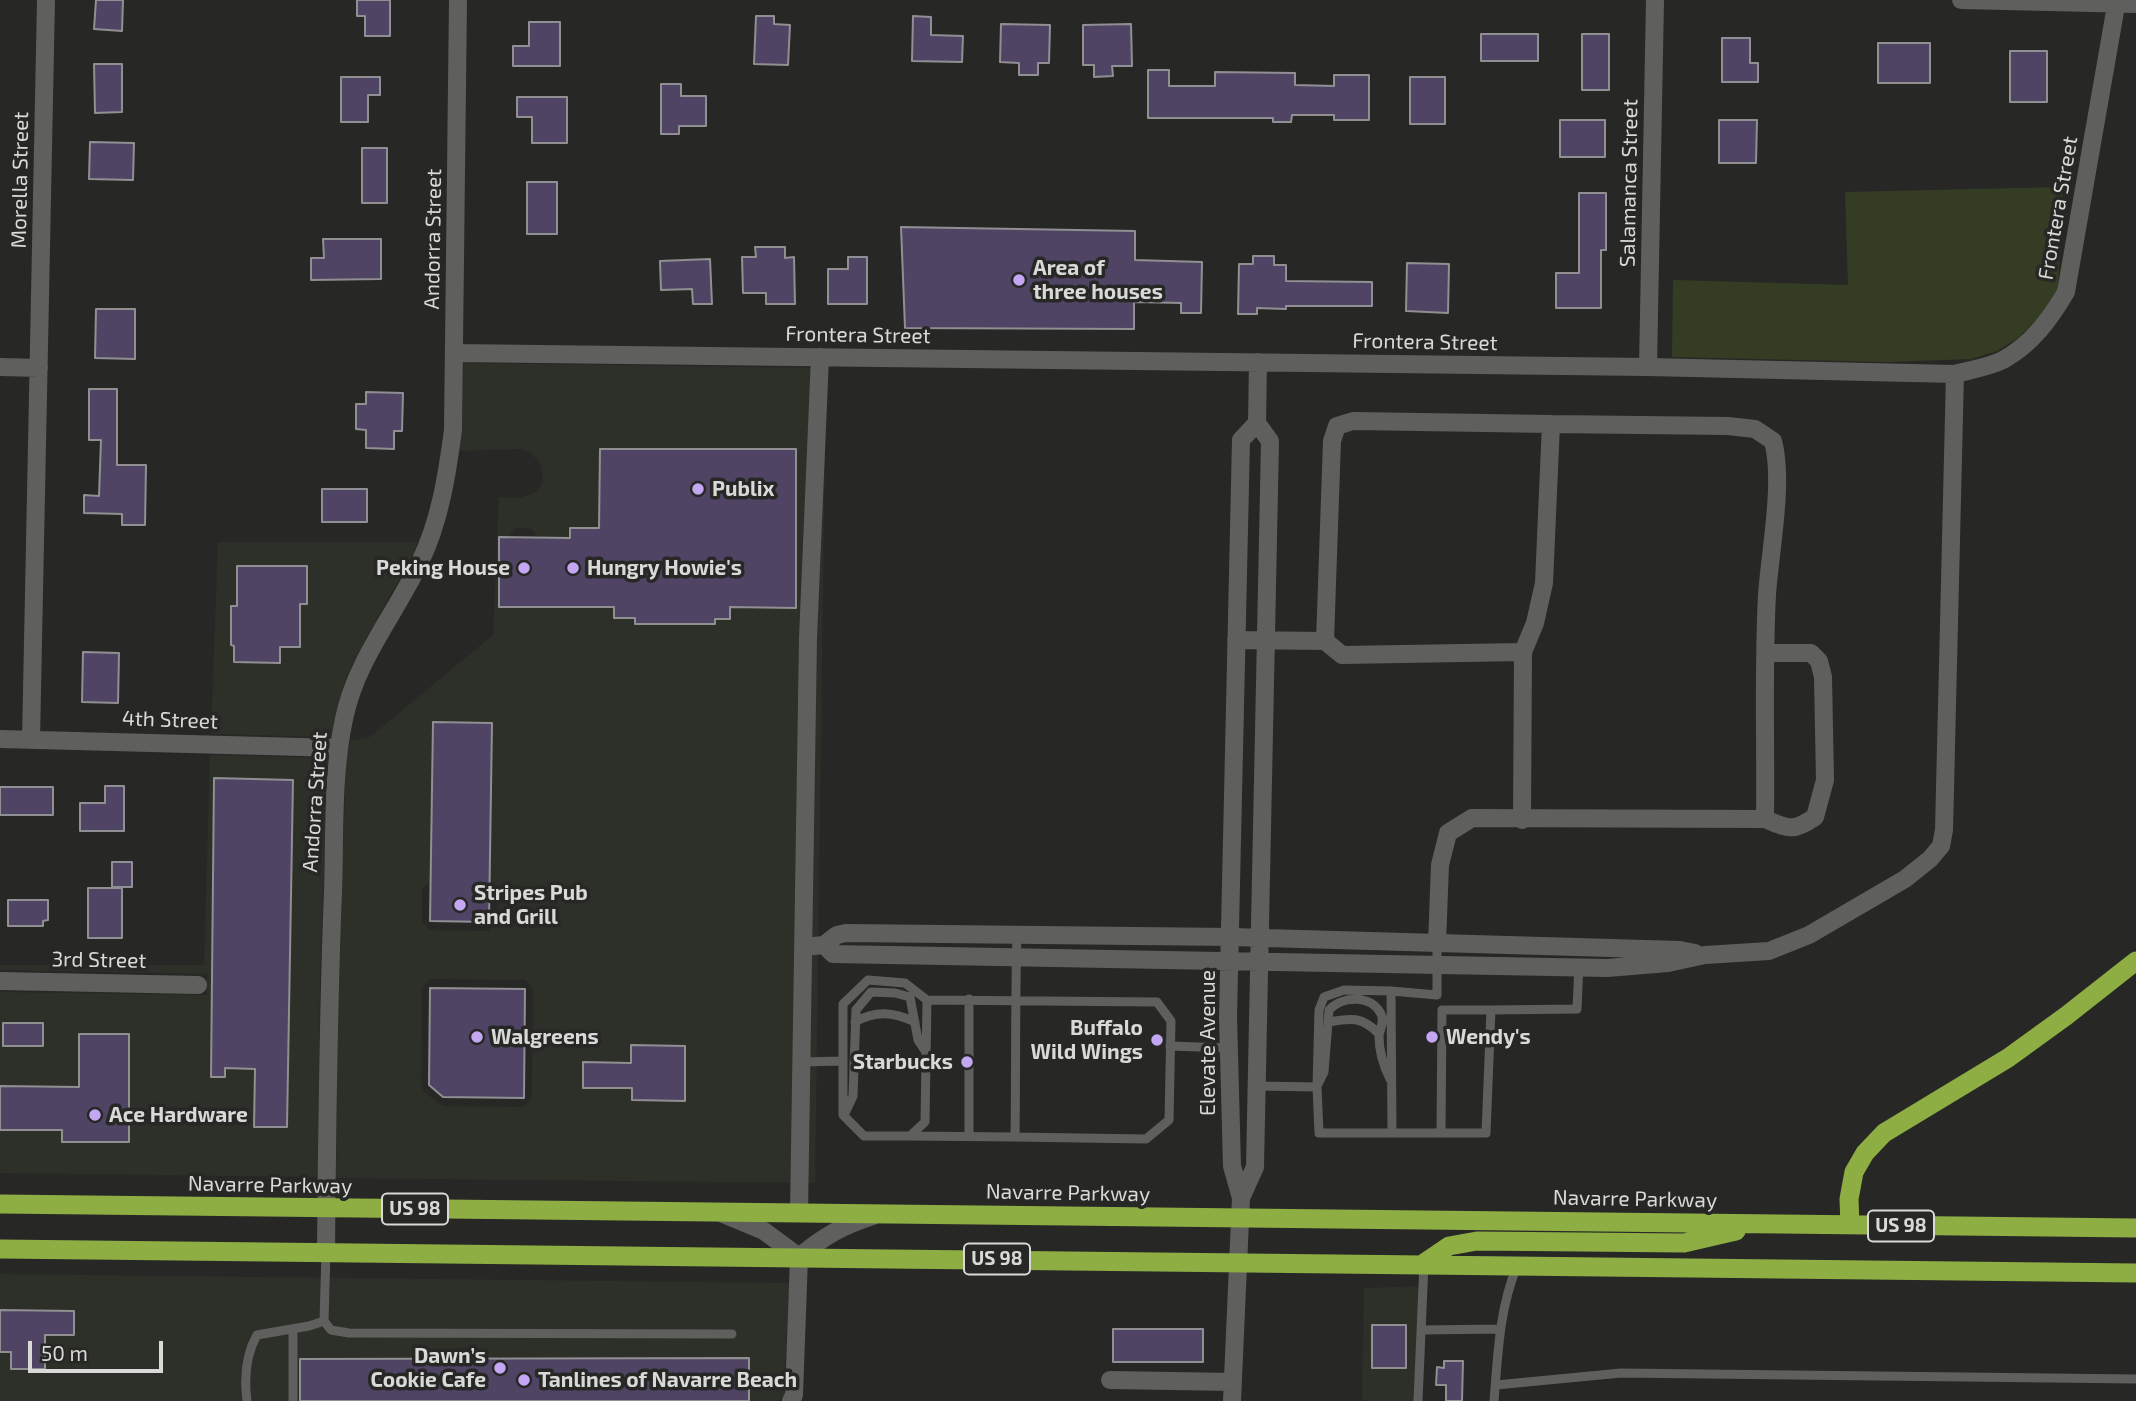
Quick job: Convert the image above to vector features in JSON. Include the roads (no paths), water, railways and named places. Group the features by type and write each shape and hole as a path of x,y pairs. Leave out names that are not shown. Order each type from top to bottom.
{"highway":[{"path":"1850,1225 1849,1199 1854,1172 1865,1153 1884,1133 2008,1059 2136,961"},
{"name":"Navarre Parkway","path":"0,1204 2136,1228"},
{"path":"1424,1264 1449,1246 1467,1242 1684,1243 1768,1224"},
{"name":"US 98","path":"0,1249 2136,1273"}],"street":[{"name":"Morella Street","path":"31,740 46,0"},
{"name":"Andorra Street","path":"326,1252 329,981 340,748 344,717 355,680 420,562 436,520 445,485 453,430 458,0"},
{"name":"Salamanca Street","path":"1648,367 1655,0"},
{"path":"1961,0 2136,4"},
{"name":"Frontera Street","path":"454,353 1648,367 1955,374 2001,361 2023,346 2047,323 2066,292 2117,2"},
{"path":"799,1213 808,638 820,357"},
{"path":"1232,1401 1241,1198 1255,1167 1269,441 1257,423 1258,362"},
{"path":"0,367 39,368"},
{"path":"824,945 833,954 1634,968 1705,955 1769,951 1809,934 1905,879 1930,859 1941,846 1944,830 1955,374"},
{"path":"1325,641 1332,441 1337,426 1353,421 1728,426 1755,429 1773,441 1776,452 1775,505 1767,596 1765,819"},
{"name":"Elevate Avenue","path":"1241,1198 1232,1166 1229,1048 1236,640 1241,440 1257,423"},
{"path":"1522,820 1523,652 1535,623 1544,583 1551,424"},
{"path":"1236,640 1325,641 1342,655 1523,652"},
{"path":"1437,944 1440,865 1448,833 1472,818 1765,819 1790,829 1801,827 1815,817 1825,780 1823,677 1819,661 1811,653 1766,653"},
{"name":"4th Street","path":"0,739 340,748"},
{"path":"803,947 824,945 837,935 846,933 1017,935 1231,929 1260,940 1680,950 1705,955"},
{"name":"3rd Street","path":"0,981 198,985"},
{"path":"720,1212 764,1231 799,1257"},
{"path":"799,1257 834,1231 879,1214"},
{"path":"791,1401 794,1395 799,1257"},
{"path":"1110,1380 1233,1382"}],"lane":[{"path":"1016,1136 1017,935"},
{"path":"1437,944 1437,995 1443,1010 1441,1133"},
{"path":"1443,1010 1577,1009 1579,947"},
{"path":"868,980 905,983 927,1000 1016,1000 1157,1002 1171,1021 1169,1120 1146,1139 864,1136 843,1115 843,1004 868,980"},
{"path":"1437,995 1344,990 1324,997 1319,1010 1319,1133 1486,1133 1491,1010"},
{"path":"1391,991 1392,1132"},
{"path":"843,1115 853,1096 856,1010 871,992 910,997 918,1040 926,1052"},
{"path":"969,999 969,1136"},
{"path":"1317,1087 1324,1072 1329,1010 1344,999 1361,1000 1373,1005 1381,1014 1383,1023 1379,1034 1382,1063 1392,1081"},
{"path":"910,1136 925,1122 927,1000"},
{"path":"855,1023 869,1014 897,1013 915,1022"},
{"path":"1328,1023 1358,1019 1366,1022 1379,1034"},
{"path":"1170,1046 1229,1048"},
{"path":"802,1062 843,1061"},
{"path":"1257,1086 1317,1087"},
{"path":"326,1252 324,1321 331,1330 349,1333 732,1334"},
{"path":"1418,1401 1424,1264"},
{"path":"1494,1401 1506,1290 1517,1265"},
{"path":"247,1401 246,1365 257,1335 324,1321"},
{"path":"293,1329 293,1401"},
{"path":"1421,1330 1500,1329"},
{"path":"1496,1385 1621,1373 2136,1379"}],"place":[{"name":"Area of three houses","path":"1019,280"},
{"name":"Publix","path":"698,489"},
{"name":"Peking House","path":"524,568"},
{"name":"Hungry Howie's","path":"573,568"},
{"name":"Stripes Pub and Grill","path":"460,905"},
{"name":"Walgreens","path":"477,1037"},
{"name":"Wendy's","path":"1432,1037"},
{"name":"Buffalo Wild Wings","path":"1157,1040"},
{"name":"Starbucks","path":"967,1062"},
{"name":"Ace Hardware","path":"95,1115"},
{"name":"Dawn’s Cookie Cafe","path":"500,1368"},
{"name":"Tanlines of Navarre Beach","path":"524,1380"}]}
